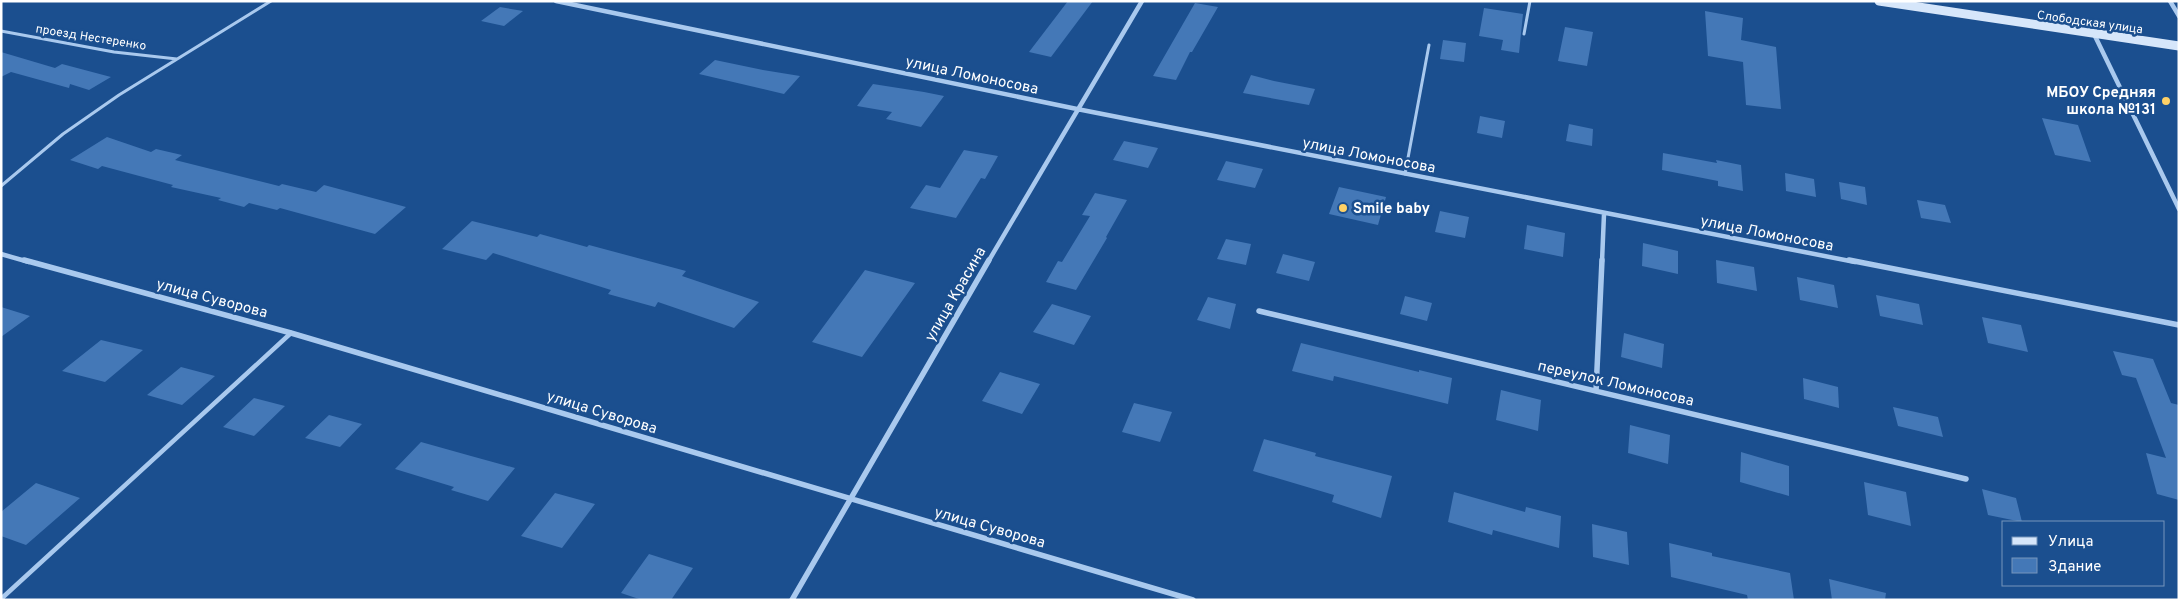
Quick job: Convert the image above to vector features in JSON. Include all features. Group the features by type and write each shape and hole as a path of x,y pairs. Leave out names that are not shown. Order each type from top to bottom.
{"street":[{"name":"улица Ломоносова","path":"556,1 1077,109 1604,214 2179,325"},
{"name":"улица Красина","path":"792,600 1077,109 1142,1"},
{"name":"Слободская улица","path":"1879,1 2179,46"},
{"path":"2170,1 2179,16"},
{"path":"2094,34 2179,209"},
{"path":"1596,391 1604,214"},
{"name":"улица Суворова","path":"1,254 291,332 1193,600"},
{"name":"переулок Ломоносова","path":"1259,312 1966,479"}],"lane":[{"path":"1,186 63,134 119,95 271,1"},
{"path":"1524,34 1530,1"},
{"name":"проезд Нестеренко","path":"1,31 114,52 178,59"},
{"path":"1405,174 1429,45"},
{"path":"1,599 291,332"}],"building":[{"path":"1068,1 1093,1 1051,57 1029,52"},
{"path":"1195,3 1218,7 1192,52 1190,52 1176,80 1153,76"},
{"path":"500,7 523,11 504,26 481,21"},
{"path":"1484,8 1523,14 1519,53 1501,50 1503,40 1479,36"},
{"path":"1705,11 1743,18 1741,40 1776,47 1781,109 1746,105 1743,62 1708,56"},
{"path":"1565,27 1593,32 1587,66 1558,61"},
{"path":"1443,40 1466,43 1464,62 1440,59"},
{"path":"1,52 55,68 62,64 111,77 89,90 70,84 69,88 11,72 1,77"},
{"path":"715,60 800,76 784,94 699,74"},
{"path":"1251,75 1315,89 1309,105 1243,93"},
{"path":"873,84 944,96 921,127 886,119 892,112 857,106"},
{"path":"1480,116 1505,121 1502,138 1477,133"},
{"path":"2042,118 2078,125 2091,162 2055,155"},
{"path":"1569,124 1593,129 1592,146 1566,141"},
{"path":"107,137 151,152 156,149 182,155 175,160 279,186 282,184 316,192 324,185 406,207 375,234 280,208 277,210 249,203 244,207 218,200 221,198 171,187 173,185 102,166 98,169 70,160"},
{"path":"1124,141 1158,148 1148,168 1113,160"},
{"path":"964,150 998,156 985,179 981,178 956,218 910,208 926,185 940,188"},
{"path":"1663,153 1717,163 1716,160 1741,165 1743,191 1718,186 1718,181 1662,170"},
{"path":"1226,161 1263,169 1255,188 1217,180"},
{"path":"1785,173 1814,179 1816,197 1786,191"},
{"path":"1839,182 1865,187 1867,205 1841,199"},
{"path":"1339,187 1386,197 1378,225 1329,214"},
{"path":"1095,193 1127,200 1076,290 1046,282 1058,261 1062,262 1090,216 1082,215"},
{"path":"1917,200 1945,205 1951,223 1921,218"},
{"path":"1440,211 1469,217 1465,238 1435,232"},
{"path":"472,221 537,237 540,234 587,247 589,245 686,271 682,276 759,302 734,328 658,302 655,307 608,294 611,290 493,253 486,260 442,249"},
{"path":"1527,225 1565,233 1563,257 1524,249"},
{"path":"1226,239 1251,244 1246,265 1217,259"},
{"path":"1643,243 1678,251 1678,274 1642,266"},
{"path":"1283,254 1315,262 1309,281 1276,273"},
{"path":"1716,260 1754,267 1757,291 1717,283"},
{"path":"865,270 915,283 862,357 812,342"},
{"path":"1797,277 1834,285 1838,308 1800,300"},
{"path":"1876,295 1919,304 1923,325 1880,316"},
{"path":"1405,296 1432,303 1427,321 1400,314"},
{"path":"1208,297 1236,304 1230,329 1197,320"},
{"path":"1052,304 1091,316 1074,345 1033,332"},
{"path":"1,307 30,316 1,337"},
{"path":"1982,317 2021,325 2028,352 1988,343"},
{"path":"1624,333 1664,344 1662,368 1621,357"},
{"path":"101,340 143,350 105,382 62,371"},
{"path":"1301,343 1419,372 1419,370 1452,378 1448,404 1334,376 1333,381 1292,371"},
{"path":"2113,351 2153,359 2171,403 2179,405 2179,500 2157,494 2146,453 2166,458 2136,378 2122,375"},
{"path":"181,367 215,376 182,405 147,395"},
{"path":"1000,372 1040,384 1022,414 982,401"},
{"path":"1803,378 1838,387 1839,408 1804,399"},
{"path":"1501,390 1541,400 1538,431 1496,420"},
{"path":"254,398 285,406 254,436 223,427"},
{"path":"1134,403 1172,412 1160,442 1122,432"},
{"path":"1893,407 1938,417 1943,437 1898,426"},
{"path":"329,415 362,424 340,447 305,438"},
{"path":"1630,425 1670,435 1668,464 1628,453"},
{"path":"1264,439 1316,453 1315,456 1392,476 1381,518 1332,502 1334,495 1253,471"},
{"path":"421,442 515,468 488,501 451,490 454,487 395,469"},
{"path":"1741,452 1789,466 1789,496 1740,482"},
{"path":"1864,482 1906,492 1911,526 1868,515"},
{"path":"36,483 80,498 26,545 1,536 1,512"},
{"path":"1982,489 2016,498 2022,521 2017,521 1988,515"},
{"path":"1454,492 1525,512 1526,507 1561,516 1559,548 1493,530 1492,535 1448,522"},
{"path":"555,493 595,504 562,548 521,536"},
{"path":"1592,524 1627,532 1629,565 1593,557"},
{"path":"1669,543 1712,553 1712,556 1790,573 1794,600 1748,600 1747,595 1671,577"},
{"path":"649,554 693,568 671,600 642,600 621,593"},
{"path":"1829,579 1886,593 1885,600 1832,600"}],"place":[{"name":"МБОУ Средняя школа №131","path":"2166,101"},
{"name":"Smile baby","path":"1343,208"}]}
